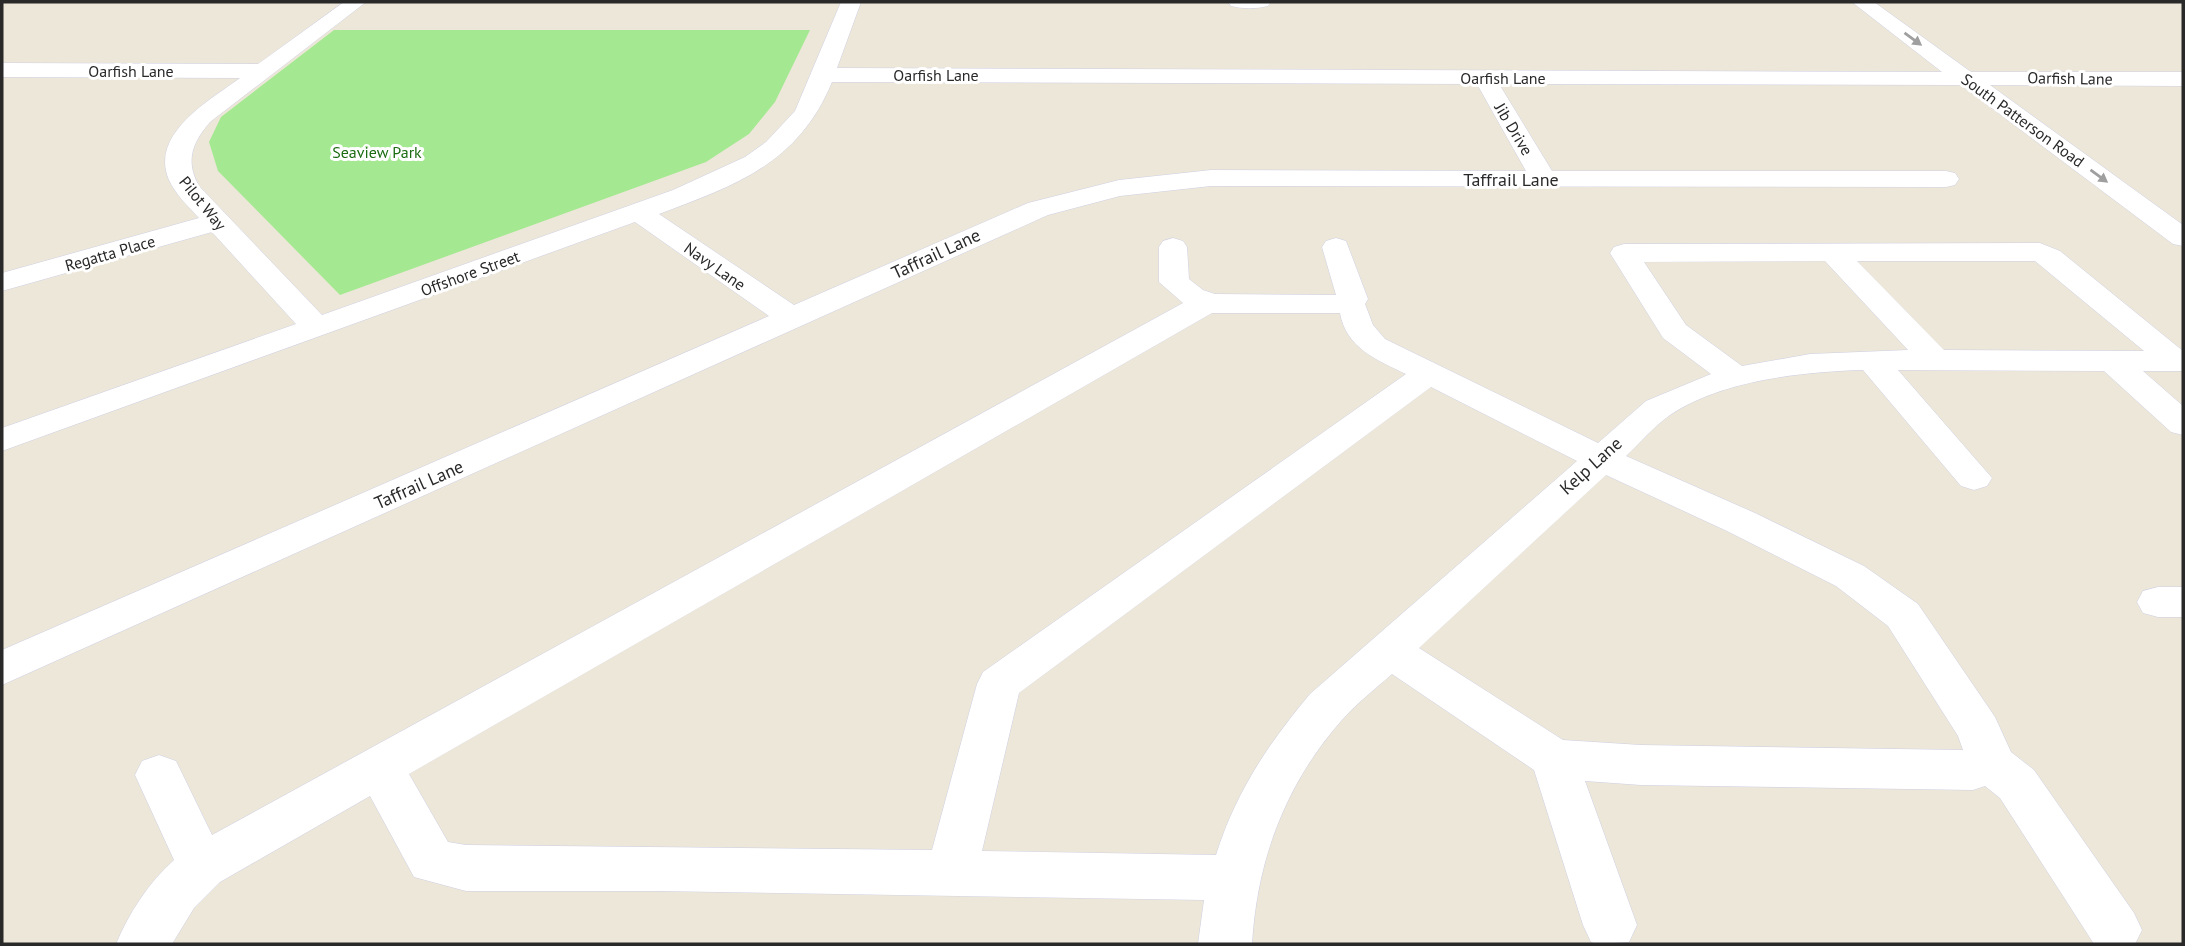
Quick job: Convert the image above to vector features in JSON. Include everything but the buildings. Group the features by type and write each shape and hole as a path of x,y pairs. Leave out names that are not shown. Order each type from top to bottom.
{"street":[{"name":"Pilot Way","path":"317,328 217,222 179,175 176,162 179,149 202,117 356,2"},
{"name":"Offshore Street","path":"2,440 638,212 729,175 780,142 806,112 851,2"},
{"path":"1238,2 1261,2"},
{"name":"South Patterson Road","path":"1862,2 2183,238"},
{"name":"South Patterson Road","path":"1889,2 2172,200"},
{"name":"Oarfish Lane","path":"2,70 261,71"},
{"name":"Oarfish Lane","path":"822,75 2183,79"},
{"name":"Jib Drive","path":"1483,77 1545,180"},
{"path":"2148,79 2183,102"},
{"name":"Taffrail Lane","path":"2,668 1038,209 1119,188 1211,178 1945,179"},
{"name":"Navy Lane","path":"638,212 793,319"},
{"name":"Regatta Place","path":"2,282 217,222"},
{"path":"1336,247 1353,299 1350,303"},
{"path":"1832,252 1935,360"},
{"path":"1735,376 1674,331 1624,253 2040,252 2050,257 2179,361"},
{"path":"143,944 176,891 202,866 1201,306 1211,303 1350,303"},
{"path":"1350,303 1356,311 1358,326 1374,346 1600,458 1741,522 1850,576 1903,615 1979,730 1992,764 2017,784 2115,930"},
{"name":"Kelp Lane","path":"1225,944 1236,878 1260,804 1290,751 1326,706 1658,408 1686,393 1735,376 1804,364 1935,360 2179,361"},
{"path":"1873,361 1974,478"},
{"path":"2113,361 2183,424"},
{"path":"952,871 999,684 1428,374"},
{"path":"1388,650 1554,759 1641,765 1973,770 1992,764"},
{"path":"1554,759 1610,925"},
{"path":"376,768 394,791 432,861 466,868 952,871 1236,878"},
{"path":"159,775 202,866"}],"lane":[{"path":"1172,247 1174,282 1192,296 1211,303"}],"green space":[{"name":"Seaview Park","path":"334,30 810,30 775,102 749,134 706,162 340,295 218,171 209,142 221,117"}]}
